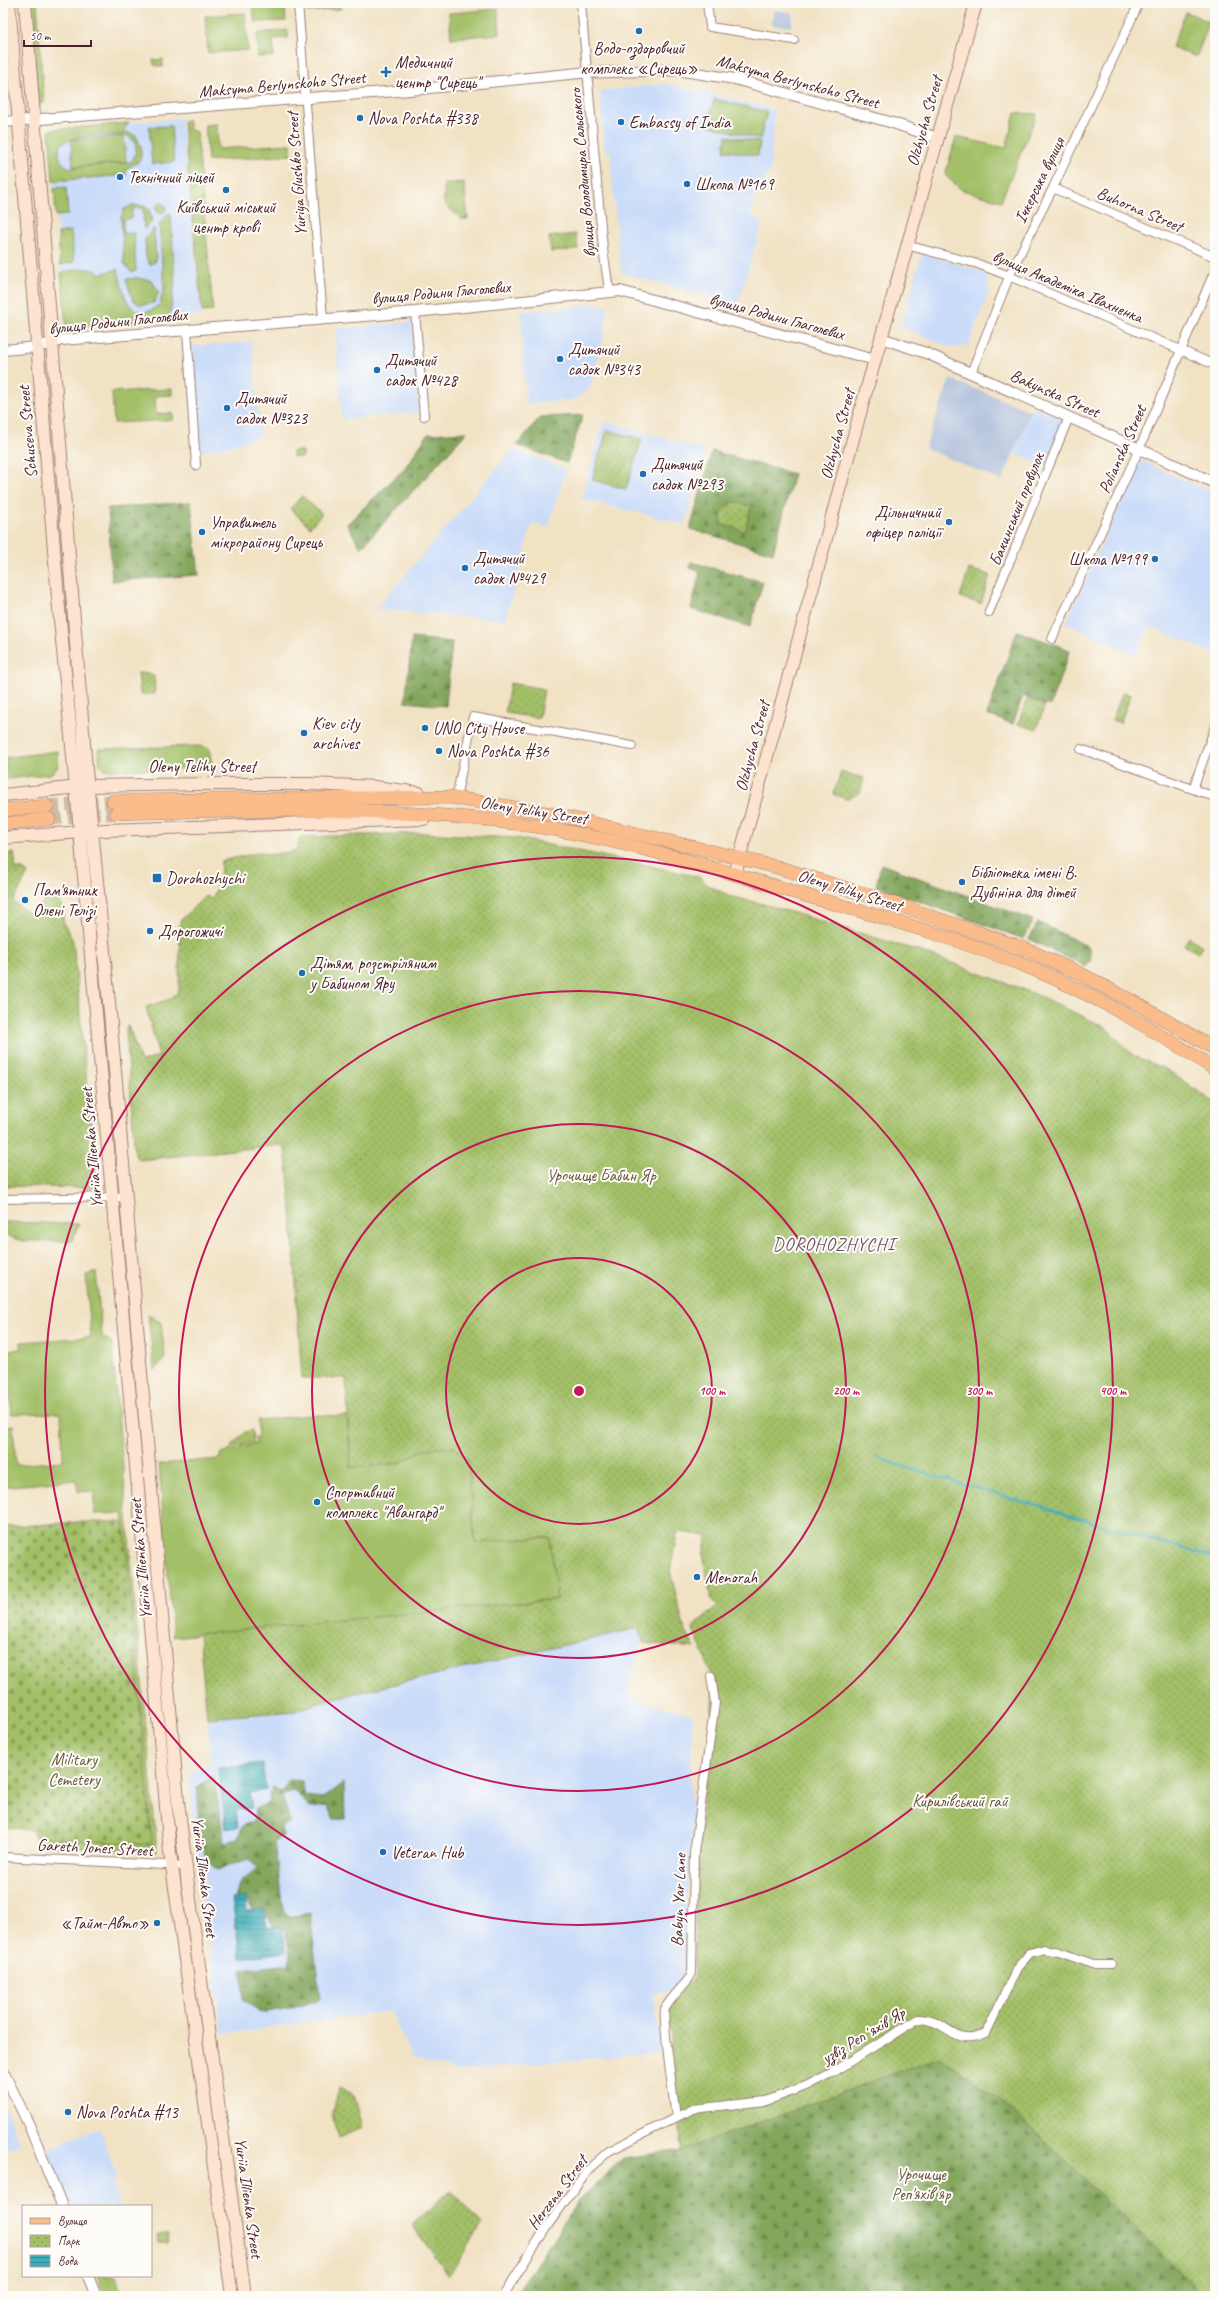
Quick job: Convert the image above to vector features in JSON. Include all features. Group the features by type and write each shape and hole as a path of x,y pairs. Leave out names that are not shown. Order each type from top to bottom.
{"main road":[{"name":"Schuseva Street","path":"9,3 37,347 80,831"},
{"name":"Schuseva Street","path":"25,3 88,786 93,830"},
{"name":"Olzhycha Street","path":"735,874 906,245 976,3"},
{"name":"Oleny Telihy Street","path":"3,795 75,786 310,784 374,788 453,798 558,815 740,857 891,903 1023,948 1094,981 1215,1049"},
{"name":"Oleny Telihy Street","path":"453,798 115,807 395,812 494,821 568,832 610,841 735,874 972,946 1032,969 1114,1009 1215,1069"},
{"path":"3,810 47,806"},
{"name":"Oleny Telihy Street","path":"3,838 93,830 370,822 449,817"},
{"path":"3,824 49,819"},
{"name":"Yuriia Illienka Street","path":"93,830 125,1197 142,1462 171,1866 232,2296"},
{"name":"Yuriia Illienka Street","path":"80,831 112,1198 185,1866 245,2296"}],"street":[{"name":"Yuriya Glushko Street","path":"298,3 323,319"},
{"name":"вулиця Володимира Сальського","path":"581,3 603,249 608,283 611,292"},
{"path":"707,3 710,26 794,40"},
{"name":"Ічкерська вулиця","path":"971,373 1009,276 1054,188 1139,3"},
{"name":"Maksyma Berlynskoho Street","path":"3,122 305,98 588,72 676,70 714,75 893,123 937,138"},
{"name":"Buhorna Street","path":"1054,188 1215,257"},
{"name":"вулиця Академіка Івахненка","path":"906,245 971,262 1009,276 1215,365"},
{"name":"Polianska Street","path":"1052,639 1140,448 1215,270"},
{"name":"вулиця Родини Глаголєвих","path":"3,350 37,347 62,340 416,312 611,292 625,292 875,360"},
{"path":"416,312 424,416"},
{"path":"187,330 196,465"},
{"name":"Bakynska Street","path":"881,338 926,353 1215,483"},
{"name":"Бакинський провулок","path":"989,612 1069,417"},
{"path":"453,798 473,718 632,746"},
{"path":"1193,789 1215,727"},
{"path":"1081,749 1215,797"},
{"path":"3,1199 125,1197"},
{"name":"Babyn Yar Lane","path":"676,2117 664,2011 677,1990 691,1978 692,1973 694,1853 715,1703 711,1676"},
{"name":"Gareth Jones Street","path":"3,1857 185,1866"},
{"name":"узвіз Репʼяхів Яр","path":"676,2117 693,2109 766,2101 780,2096 833,2072 918,2019 929,2019 963,2038 974,2038 986,2033 1017,1968 1030,1953 1044,1949 1059,1952 1093,1964 1111,1964"},
{"path":"3,2071 29,2124 62,2205"},
{"name":"Herzena Street","path":"504,2296 546,2228 592,2166 610,2151 676,2117"},
{"path":"88,2277 96,2296"}],"shaded area":[{"path":"774,10 793,13 791,27 772,25"},
{"name":"Школа №169","path":"666,84 775,110 770,171 754,196 751,215 762,223 738,304 624,274 621,271 611,169 611,152 605,152 600,91"},
{"name":"Технічний ліцей","path":"181,118 201,315 66,325 49,130"},
{"path":"922,253 985,273 990,289 968,346 952,348 901,327"},
{"name":"Дитячий садок №343","path":"601,304 607,307 605,329 589,389 574,400 526,404 521,312"},
{"name":"Дитячий садок №428","path":"412,322 419,412 342,419 335,329"},
{"name":"Дитячий садок №323","path":"252,342 260,436 224,447 201,451 192,346"},
{"path":"950,379 1031,411 1002,481 925,448"},
{"path":"1037,408 1065,420 1047,466 1014,453 1031,411"},
{"name":"Дитячий садок №293","path":"604,421 705,450 685,524 581,499"},
{"name":"Дитячий садок №429","path":"513,449 566,469 548,527 532,524 505,620 376,609"},
{"name":"Школа №199","path":"1140,460 1215,494 1215,654 1149,626 1136,655 1066,623"},
{"path":"639,1628 643,1643 630,1675 628,1694 634,1699 693,1715 690,1784 692,1809 695,1809 686,1901 686,1977 672,1991 654,1994 661,2052 455,2071 412,2057 390,2011 223,2034 201,1886 206,1884 203,1865 198,1865 189,1774 211,1763 207,1718 295,1711 334,1698"},
{"path":"3,2100 20,2144 3,2150"},
{"path":"100,2128 117,2179 112,2182 120,2205 66,2205 44,2150"}],"green space":[{"path":"30,3 37,3 44,103 38,104"},
{"path":"252,3 270,3 270,8 285,7 286,21 255,22"},
{"path":"308,3 339,3 341,9 308,12"},
{"path":"498,9 500,34 451,38 449,13"},
{"path":"1186,12 1210,22 1196,57 1172,47"},
{"path":"245,13 248,50 208,53 205,16"},
{"path":"288,30 288,38 273,39 274,56 258,57 257,35 259,33"},
{"path":"163,59 163,67 154,65 153,60"},
{"path":"714,99 767,112 760,139 707,125"},
{"path":"1015,113 1037,114 1001,201 962,190 945,175 956,137 1006,148"},
{"path":"188,120 190,130 197,132 213,311 202,312 183,121"},
{"path":"129,123 123,130 136,136 141,146 141,157 138,162 126,169 126,175 53,181 49,130","holes":["103,135 125,135 129,137 136,147 135,155 130,162 71,168 63,164 59,157 62,145 70,140"]},
{"path":"217,124 218,149 291,144 291,155 208,161 205,125"},
{"path":"171,126 174,162 152,164 149,127"},
{"path":"124,136 126,163 73,167 71,140"},
{"path":"726,136 760,142 758,156 724,150"},
{"path":"464,182 468,219 461,219 444,203 444,184"},
{"path":"66,187 68,215 56,216 54,188"},
{"path":"159,203 163,203 165,204 165,212 159,213 156,210 156,206"},
{"path":"133,205 144,206 149,209 152,222 144,229 143,208 132,209 132,218 123,220 124,234 134,233 136,271 131,272 124,263 121,219 124,209"},
{"path":"169,213 171,216 175,284 169,319 85,327 82,324 66,325 61,273 71,270 87,268 100,274 118,269 125,296 134,310 141,312 150,311 160,304 164,288 159,224"},
{"path":"154,228 156,257 155,262 150,265 146,257 145,239"},
{"path":"71,231 74,262 60,265 58,233"},
{"path":"576,234 578,249 551,252 549,237"},
{"path":"137,278 151,280 159,292 154,303 140,305 133,300 126,279"},
{"path":"172,389 172,395 155,396 156,414 173,413 173,420 114,423 112,392"},
{"path":"583,415 567,463 517,445 540,417"},
{"path":"607,430 642,439 626,489 592,480"},
{"path":"467,432 361,548 347,524 404,469 428,434"},
{"path":"293,451 303,451 303,457 293,457"},
{"path":"712,451 794,474 773,553 690,529"},
{"path":"302,496 322,514 310,527 290,509"},
{"path":"191,502 199,575 112,581 108,508"},
{"path":"734,502 751,506 745,531 720,524 724,508"},
{"path":"691,562 763,582 750,627 691,609 700,572 689,568"},
{"path":"969,569 990,575 981,604 960,597"},
{"path":"1017,631 1070,650 1050,706 1023,696 1013,724 987,715"},
{"path":"412,638 452,642 446,706 405,702"},
{"path":"138,673 149,673 154,676 155,694 140,694"},
{"path":"510,683 544,689 539,718 505,713"},
{"path":"1123,692 1131,695 1120,723 1112,720"},
{"path":"1027,699 1045,705 1036,730 1018,724"},
{"path":"200,746 209,749 213,768 106,770 100,765 98,749"},
{"path":"58,751 57,767 50,774 7,779 4,758"},
{"path":"841,772 864,778 860,793 847,799 833,794"},
{"path":"423,833 516,838 699,877 709,886 733,897 771,906 922,952 1038,995 1105,1027 1134,1056 1166,1069 1215,1103 1215,2296 1202,2296 1191,2282 1050,2146 992,2093 939,2057 682,2150 668,2010 679,1991 694,1978 697,1854 711,1729 713,1677 693,1629 697,1623 717,1606 711,1598 703,1555 707,1536 679,1532 677,1534 670,1571 685,1631 695,1648 643,1643 639,1628 334,1698 295,1711 207,1718 199,1634 557,1599 550,1537 475,1543 468,1460 453,1447 425,1449 399,1463 351,1468 346,1378 302,1378 293,1234 285,1148 281,1145 140,1160 135,1156 126,1030 128,1025 141,1062 159,1056 146,1007 170,999 179,991 180,921 205,896 212,899 220,879 221,861 262,852 270,855 294,851 298,846 300,837"},
{"path":"14,853 16,869 23,869 28,873 13,902 30,914 51,895 60,897 64,924 73,941 97,1186 94,1188 3,1186 3,854"},
{"path":"881,864 1033,920 1024,939 876,886"},
{"path":"1038,922 1089,947 1091,959 1086,967 1029,939"},
{"path":"1189,937 1202,946 1198,953 1184,945"},
{"path":"3,1222 79,1224 72,1241 22,1241 3,1234"},
{"path":"96,1272 102,1336 111,1342 112,1345 157,1852 37,1845 36,1837 152,1845 123,1513 94,1514 94,1491 78,1492 76,1480 3,1487 3,1426 13,1425 16,1465 63,1461 61,1413 12,1414 5,1351 20,1349 21,1342 91,1337 86,1275"},
{"path":"148,1314 161,1323 165,1358 154,1371"},
{"name":"Спортивний комплекс \"Авангард\"","path":"312,1415 347,1416 351,1468 399,1463 425,1449 453,1447 468,1460 475,1543 550,1537 557,1599 173,1637 159,1464 219,1459 221,1453 256,1444 255,1437 258,1437 258,1420"},
{"path":"252,1430 253,1443 230,1448 245,1432"},
{"name":"Military Cemetery","path":"80,1522 124,1522 152,1845 36,1837 31,1830 8,1827 3,1831 3,1527"},
{"path":"214,1776 224,1842 238,1839 242,1826 254,1820 256,1808 269,1803 272,1787 283,1792 289,1780 302,1781 305,1796 323,1798 344,1782 345,1819 334,1819 327,1806 310,1808 294,1790 282,1796 291,1823 282,1827 283,1836 274,1841 283,1910 288,1917 310,1913 320,1999 297,2007 260,2013 244,2000 241,1970 289,1964 290,1955 285,1929 274,1927 267,1915 254,1911 247,1900 235,1899 239,1883 257,1868 248,1859 217,1870 209,1861 204,1852 199,1832 197,1787"},
{"name":"Урочище Реп'яхів яр","path":"939,2057 992,2093 1050,2146 1191,2282 1202,2296 515,2296 578,2201 623,2158 682,2150"},
{"path":"339,2087 354,2095 363,2127 338,2137 332,2116"},
{"path":"451,2190 482,2224 449,2276 412,2225"},
{"path":"168,2234 168,2243 158,2243 157,2235"},
{"path":"97,2277 116,2277 122,2296 104,2296"}],"water":[{"path":"262,1763 266,1790 250,1793 252,1808 236,1810 238,1827 226,1829 218,1768"},
{"path":"246,1897 247,1911 264,1909 267,1927 282,1925 286,1952 240,1958 232,1899"}],"waterway":[{"path":"877,1456 891,1463 1215,1558"}],"tunnel":[{"path":"47,806 113,801"},
{"path":"49,819 116,813"}],"place":[{"name":"Водо-оздоровчий комплекс «Сирець»","path":"639,31"},
{"name":"Медичний центр \"Сирець\"","path":"386,72"},
{"name":"Nova Poshta #338","path":"360,118"},
{"name":"Embassy of India","path":"621,122"},
{"name":"Технічний ліцей","path":"120,177"},
{"name":"Школа №169","path":"687,184"},
{"name":"Київський міський центр крові","path":"226,190"},
{"name":"Дитячий садок №343","path":"560,359"},
{"name":"Дитячий садок №428","path":"377,370"},
{"name":"Дитячий садок №323","path":"227,408"},
{"name":"Дитячий садок №293","path":"643,474"},
{"name":"Дільничний офіцер поліції","path":"949,522"},
{"name":"Управитель мікрорайону Сирець","path":"202,532"},
{"name":"Школа №199","path":"1155,559"},
{"name":"Дитячий садок №429","path":"465,568"},
{"name":"UNO City House","path":"425,728"},
{"name":"Kiev city archives","path":"304,733"},
{"name":"Nova Poshta #36","path":"439,751"},
{"name":"Dorohozhychi","path":"157,878"},
{"name":"Бібліотека імені В. Дубініна для дітей","path":"962,882"},
{"name":"Пам'ятник Олені Телізі","path":"25,900"},
{"name":"Дорогожичі","path":"150,931"},
{"name":"Дітям, розстріляним у Бабином Яру","path":"302,973"},
{"name":"Спортивний комплекс \"Авангард\"","path":"317,1502"},
{"name":"Menorah","path":"697,1577"},
{"name":"Veteran Hub","path":"383,1852"},
{"name":"«Тайм-Авто»","path":"157,1923"},
{"name":"Nova Poshta #13","path":"68,2112"}],"district":[{"name":"DOROHOZHYCHI","path":"834,1244"}],"park label":[{"name":"Урочище Бабин Яр","path":"601,1175"},
{"name":"Кирилівський гай","path":"960,1801"}]}
